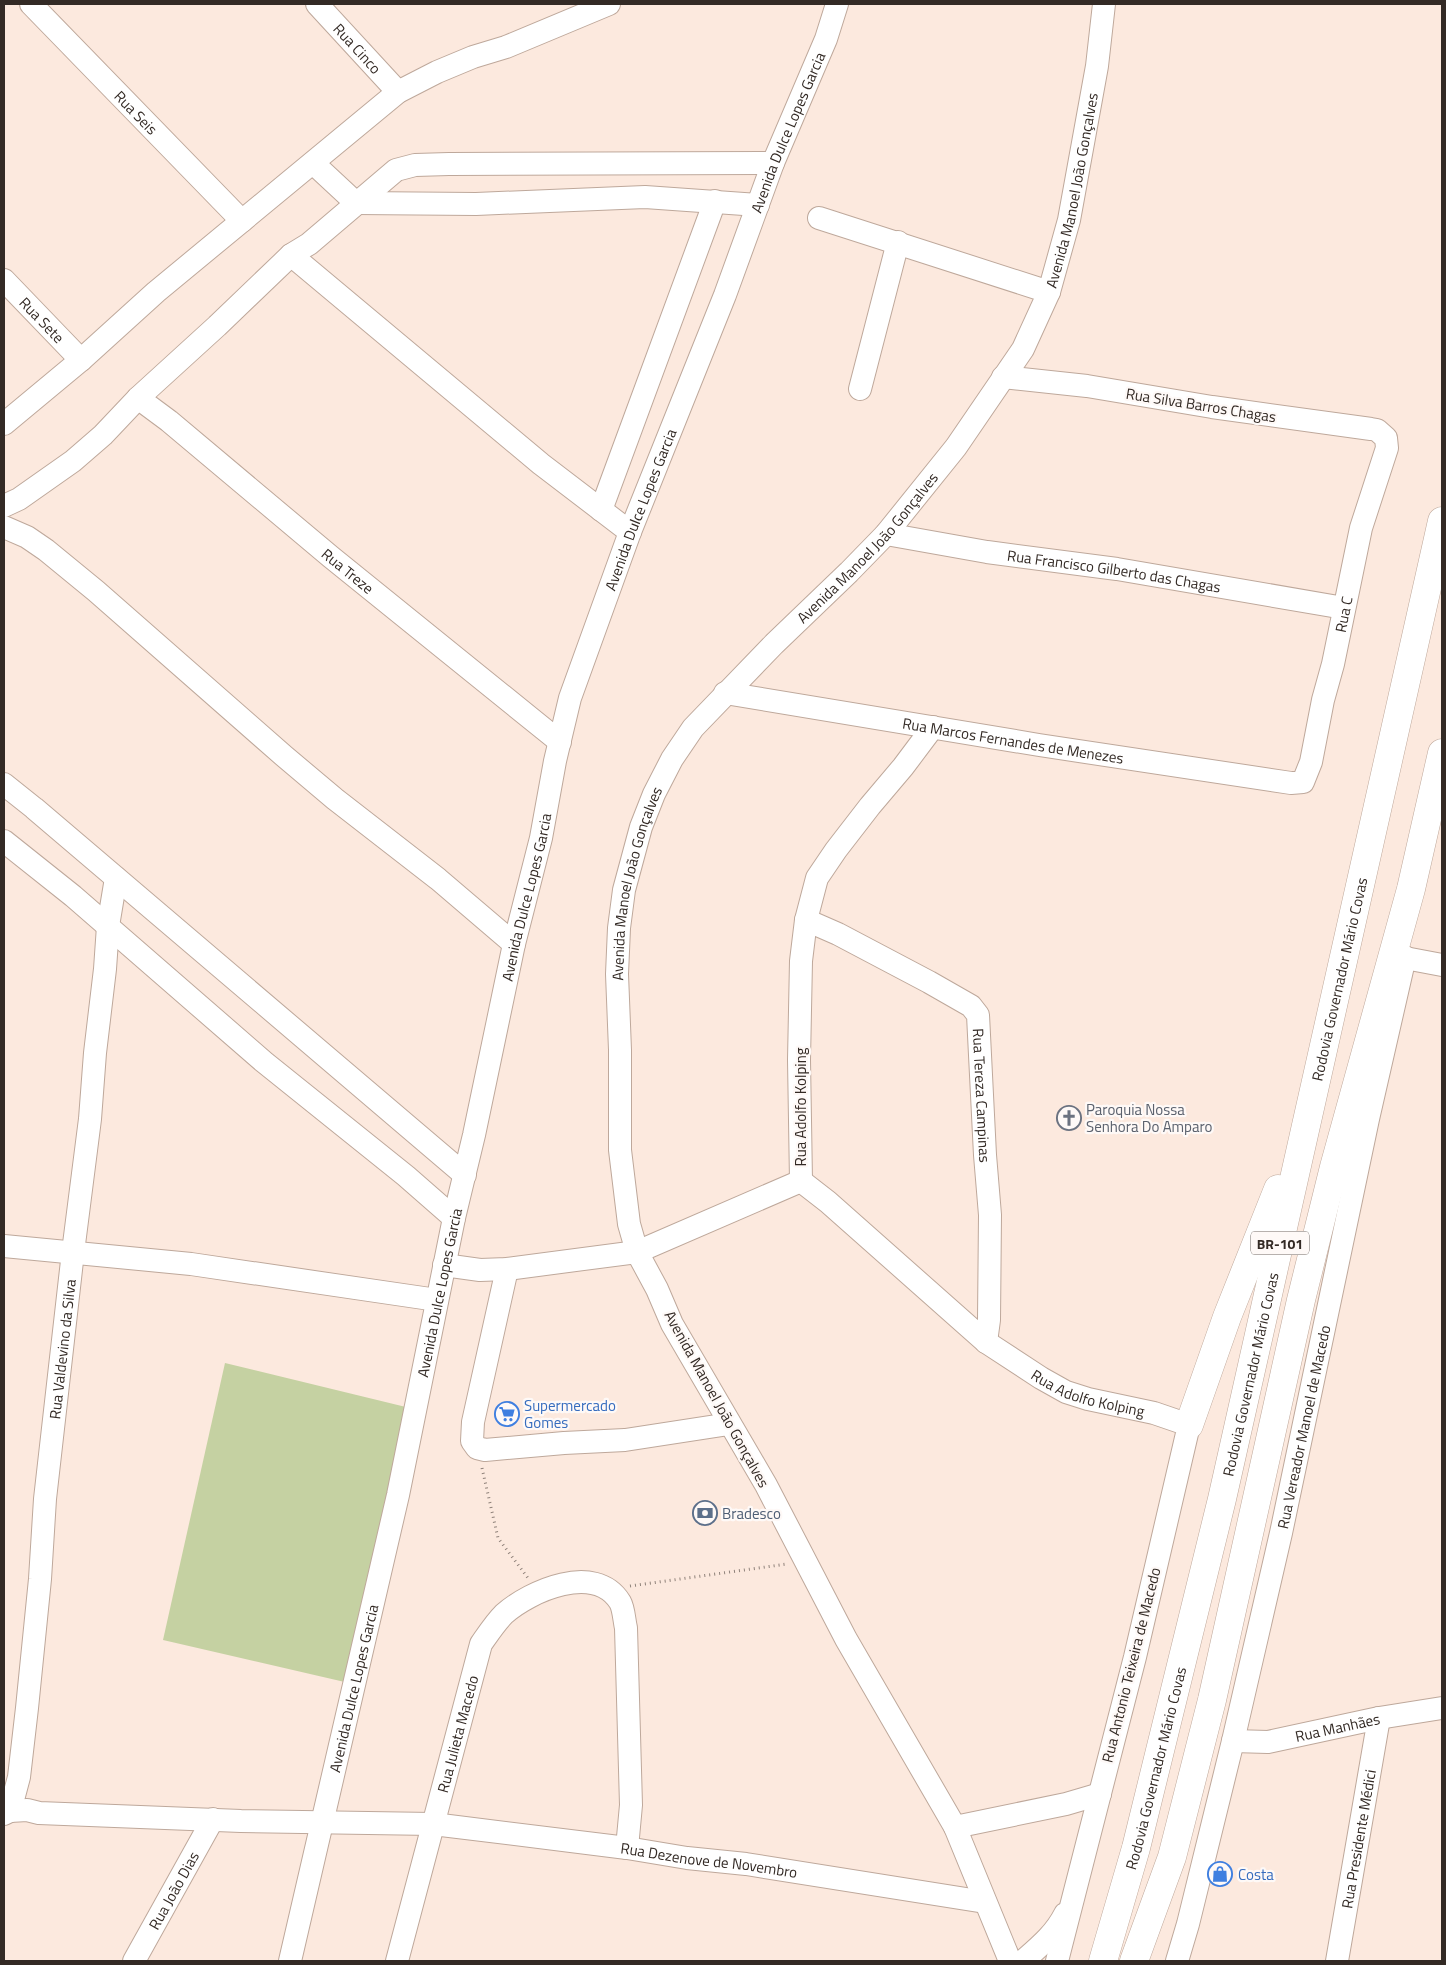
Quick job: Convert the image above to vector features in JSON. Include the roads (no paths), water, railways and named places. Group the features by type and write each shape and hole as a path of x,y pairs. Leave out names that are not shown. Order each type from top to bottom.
{"highway":[{"name":"Rodovia Governador Mário Covas","path":"1103,1961 1136,1848 1222,1499 1442,521"},
{"name":"BR-101","path":"1134,1961 1172,1857 1212,1700 1301,1300 1334,1167 1411,889 1442,753"},
{"path":"1189,1425 1227,1318 1307,1120"}],"street":[{"name":"Rua Seis","path":"31,4 242,222"},
{"name":"Rua Cinco","path":"317,4 398,92"},
{"name":"Avenida Dulce Lopes Garcia","path":"290,1961 398,1495 454,1218 465,1175 514,944 541,838 570,698 630,532 725,295 773,163 826,39 837,4"},
{"name":"Avenida Manoel João Gonçalves","path":"1010,1961 984,1902 955,1827 846,1640 766,1485 672,1324 657,1289 637,1252 628,1216 620,1150 620,1050 617,974 619,928 624,890 641,827 654,794 672,759 693,728 725,693 886,534 956,447 1023,349 1049,292 1069,220 1090,113 1104,4"},
{"path":"4,424 81,360 156,292 398,92 464,61 506,47 598,6"},
{"path":"313,163 356,203 476,204 645,197 758,205"},
{"path":"4,506 19,499 73,461 290,255 309,244 396,170 414,165 773,163"},
{"path":"601,510 715,201"},
{"path":"819,218 1049,292"},
{"path":"860,389 898,242"},
{"path":"290,255 534,459 630,532"},
{"name":"Rua Sete","path":"4,280 81,360"},
{"name":"Rua Silva Barros Chagas","path":"1003,377 1087,386 1212,407 1371,428 1377,430 1386,438 1387,448"},
{"name":"Rua Treze","path":"138,398 169,421 331,558 560,742"},
{"name":"Rua C","path":"1303,782 1311,762 1361,528 1387,448"},
{"path":"4,527 27,537 46,550 96,591 335,799 438,879 514,944"},
{"name":"Rua Francisco Gilberto das Chagas","path":"886,534 977,550 1117,569 1344,608"},
{"name":"Rua Marcos Fernandes de Menezes","path":"725,693 1100,755 1291,783 1303,782"},
{"name":"Rua Adolfo Kolping","path":"933,727 904,767 870,806 824,865 817,878 806,920 801,961 799,1060 801,1181 828,1202 986,1342 1066,1392 1088,1399 1154,1413 1189,1425"},
{"path":"4,784 465,1175"},
{"path":"4,841 108,926 264,1062 406,1176 454,1218"},
{"name":"Rua Valdevino da Silva","path":"7,1813 19,1777 40,1579 45,1499 90,1119 108,926 116,878"},
{"name":"Rua Vereador Manoel de Macedo","path":"1177,1961 1188,1924 1233,1741 1281,1533 1372,1100 1405,958 1411,889"},
{"name":"Rua Tereza Campinas","path":"806,920 838,934 928,982 971,1006 978,1015 990,1215 989,1320 986,1342"},
{"path":"1405,958 1442,965"},
{"path":"444,1265 480,1270 507,1269 637,1252 801,1181"},
{"path":"4,1246 73,1252 287,1277 437,1300"},
{"path":"507,1269 473,1422 472,1441 473,1445 477,1448 485,1450 625,1440 729,1424"},
{"name":"Rua Antonio Teixeira de Macedo","path":"1071,1904 1135,1658 1189,1425"},
{"name":"Rua Julieta Macedo","path":"397,1961 481,1644 501,1617 538,1591 554,1586 577,1582 590,1583 607,1589 621,1604 626,1628 631,1805 627,1848"},
{"name":"Rua Manhães","path":"1233,1741 1268,1742 1380,1718 1442,1708"},
{"name":"Rua Presidente Médici","path":"1337,1961 1380,1718"},
{"path":"955,1827 1066,1804 1100,1794"},
{"path":"1066,1804 1081,1815 1092,1827"},
{"name":"Rua Dezenove de Novembro","path":"7,1813 27,1810 39,1813 213,1820 433,1824 627,1848 687,1858 746,1864 984,1902"},
{"name":"Rua João Dias","path":"134,1961 213,1820"},
{"path":"1023,1961 1059,1926 1071,1904"},
{"path":"1057,1961 1071,1904"}],"place":[{"name":"Paroquia Nossa Senhora Do Amparo","path":"1069,1118"},
{"name":"Supermercado Gomes","path":"507,1414"},
{"name":"Bradesco","path":"705,1513"},
{"name":"Costa","path":"1220,1874"}]}
